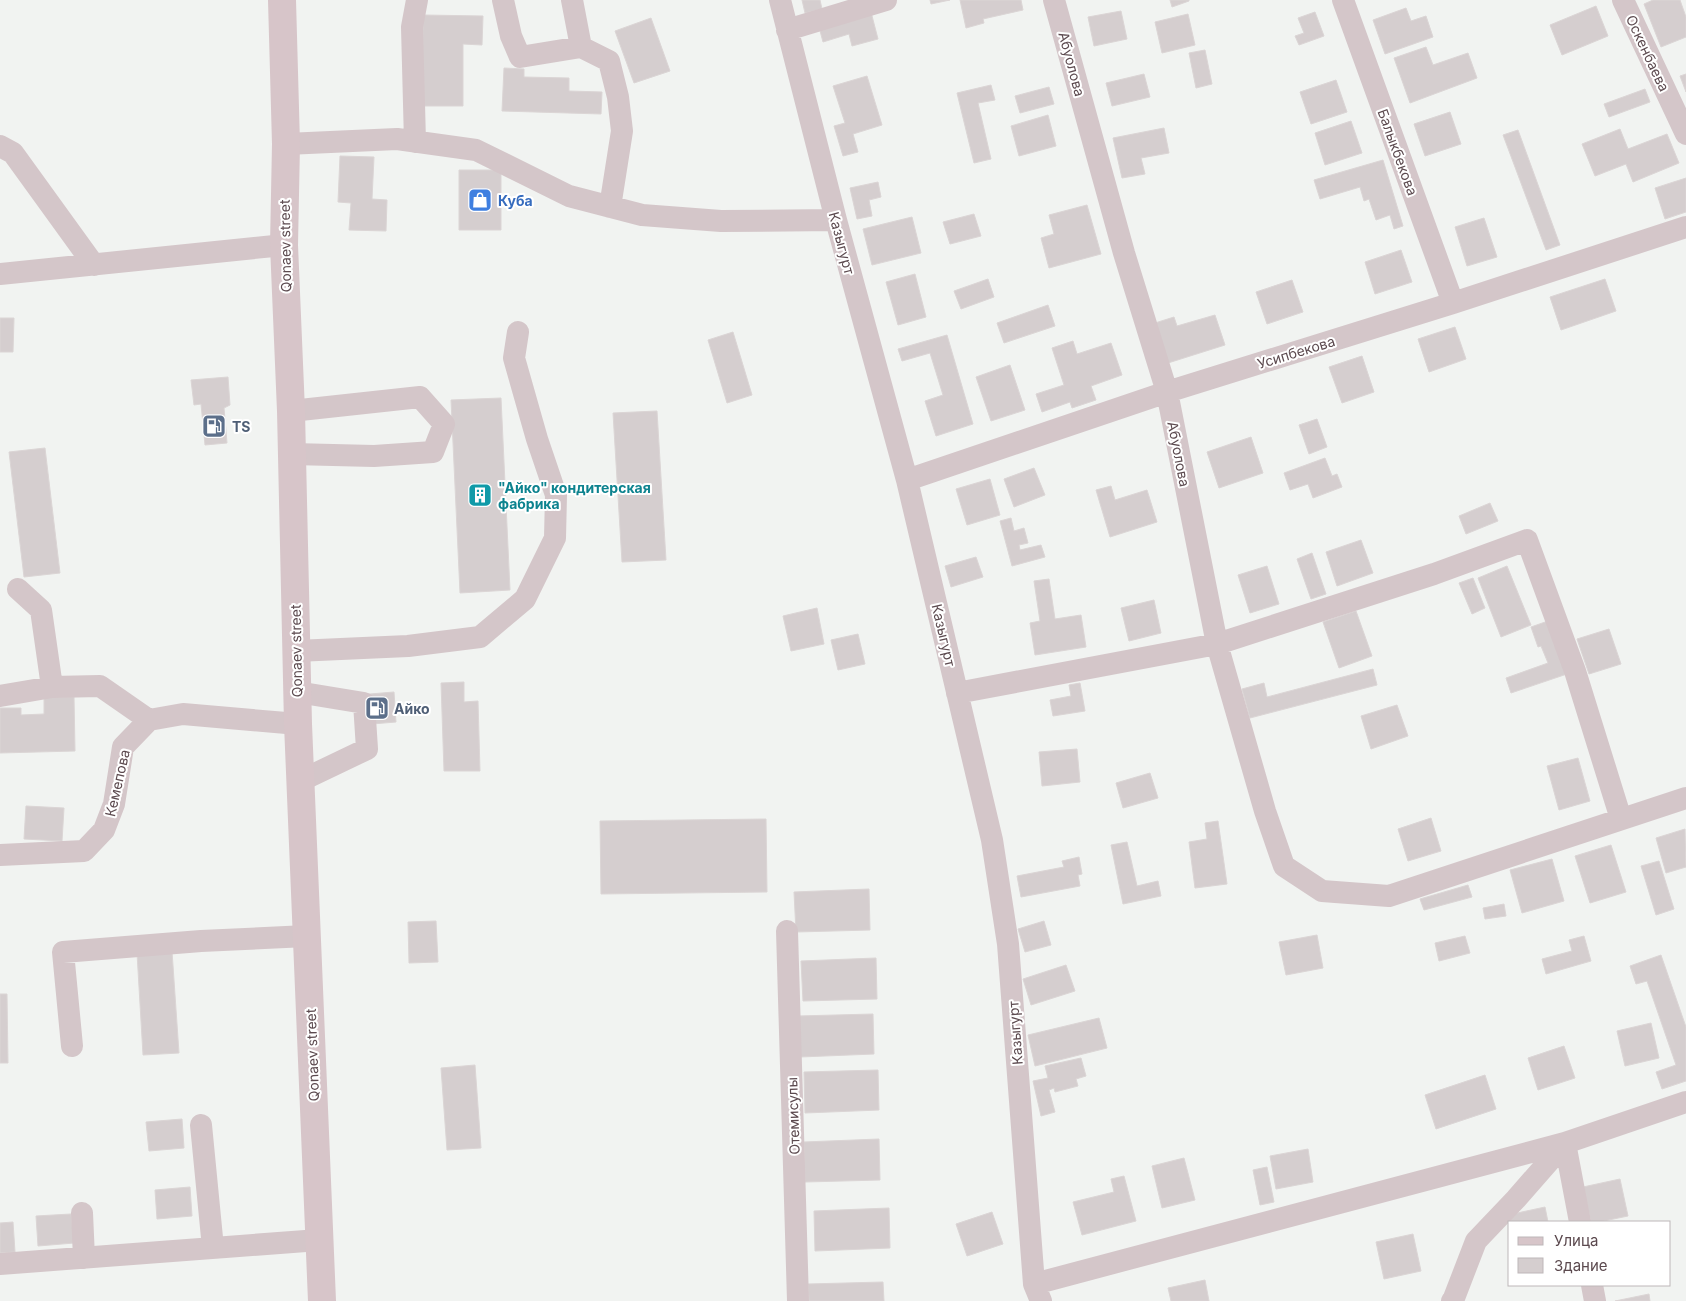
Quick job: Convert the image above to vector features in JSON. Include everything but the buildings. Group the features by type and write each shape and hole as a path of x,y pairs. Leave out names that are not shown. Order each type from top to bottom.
{"main road":[{"name":"Qonaev street","path":"282,0 286,144 284,245 291,411 297,692 322,1301"}],"street":[{"path":"415,142 412,27 417,0"},
{"path":"503,0 511,36 520,57 581,46 609,61 618,97 622,130 610,207"},
{"path":"572,0 581,46"},
{"name":"Казыгурт","path":"780,0 786,30 836,220 907,480 992,840 1008,944 1037,1292"},
{"path":"786,30 886,0"},
{"name":"Абуолова","path":"1054,0 1124,253 1167,392 1216,644 1265,811 1284,866 1322,890 1389,896 1621,819"},
{"name":"Балыкбекова","path":"1343,0 1453,304"},
{"name":"Оскенбаева","path":"1623,0 1686,134"},
{"path":"286,144 397,139 476,150 568,196 642,215 721,221 836,220"},
{"path":"0,146 13,153 94,266"},
{"name":"Усипбекова","path":"907,480 1167,392 1453,304 1686,227"},
{"path":"0,274 94,266 284,245"},
{"path":"296,651 408,646 480,637 525,599 555,538 556,495 537,439 514,358 518,332"},
{"path":"291,411 420,397 444,424 433,452 374,456 292,454"},
{"path":"957,694 1216,644 1434,574 1527,540 1575,671 1621,819 1686,798"},
{"path":"18,590 41,610 52,687"},
{"path":"0,696 52,687 100,686 149,720 183,714 298,724"},
{"path":"297,692 364,703 367,749 300,780"},
{"name":"Кемепова","path":"0,855 84,851 104,830 114,804 123,747 149,720"},
{"name":"Отемисулы","path":"788,931 798,1301"},
{"path":"72,1046 63,952 201,940 307,936"},
{"path":"1037,1292 1565,1143 1686,1102"},
{"path":"200,1125 213,1248"},
{"path":"1565,1143 1580,1221"},
{"path":"1452,1301 1476,1241 1565,1143"},
{"path":"82,1212 84,1258"},
{"path":"0,1264 319,1240"},
{"path":"1592,1286 1595,1301"}],"place":[{"name":"Куба","path":"480,200"},
{"name":"TS","path":"214,426"},
{"name":"\"Айко\" кондитерская фабрика","path":"480,495"},
{"name":"Айко","path":"377,708"}]}
